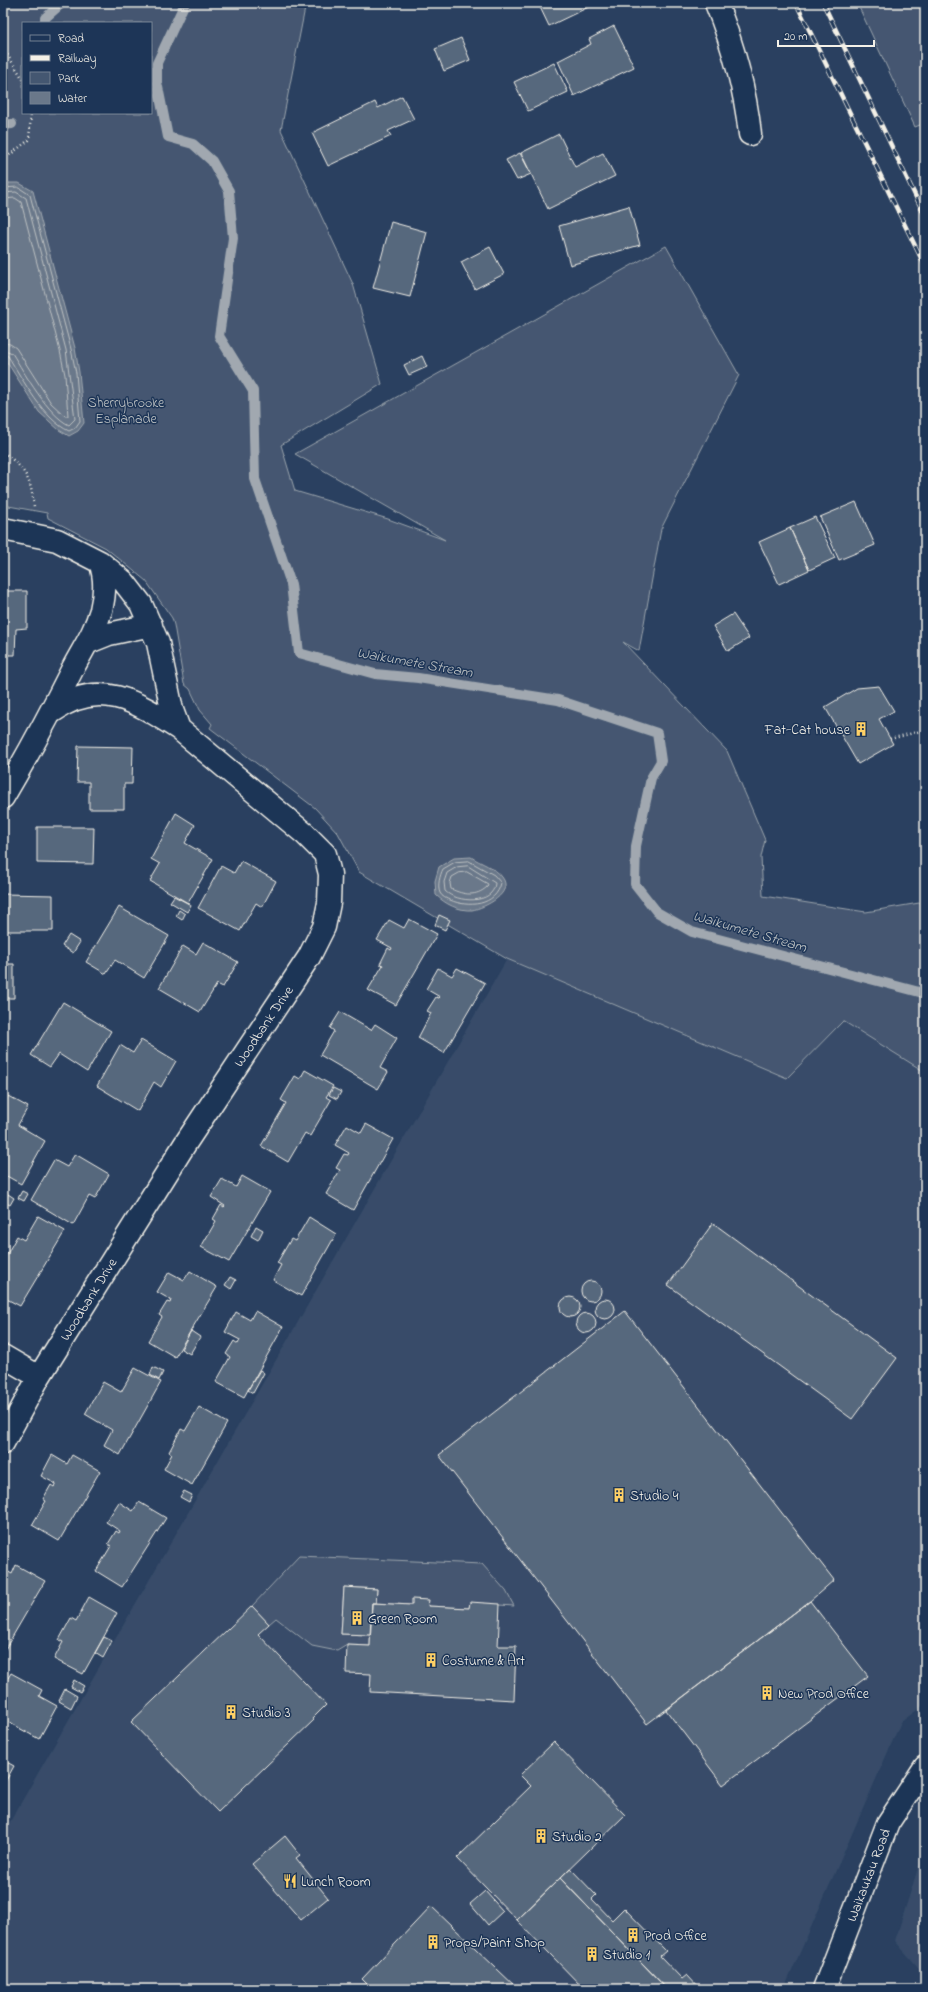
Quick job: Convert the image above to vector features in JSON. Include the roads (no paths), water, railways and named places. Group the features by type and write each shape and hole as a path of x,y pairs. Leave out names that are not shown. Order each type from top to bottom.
{"street":[{"path":"716,3 728,33 747,107 750,134"},
{"name":"Woodbank Drive","path":"3,529 57,540 100,562 124,582 141,604 151,624 158,643 172,710 179,729 305,834 325,854 330,874 330,903 324,927 309,957 185,1144 39,1377 3,1443"},
{"path":"3,798 52,712 74,666 89,642 101,609 104,592 105,581 100,562"},
{"path":"89,642 109,634 151,624"},
{"path":"52,712 74,698 109,695 138,704 179,729"},
{"path":"3,1356 39,1377"},
{"name":"Waikaukau Road","path":"824,1989 888,1823 925,1767"}],"water":[{"path":"19,183 33,191 75,348 84,423 78,431 69,436 59,430 39,412 3,356 3,184"},
{"path":"471,857 496,871 505,883 504,889 496,899 477,909 467,910 452,906 436,895 435,881 439,867 454,858"}],"waterway":[{"path":"45,22 45,18 62,3"},
{"name":"Waikumete Stream","path":"185,3 157,63 157,82 168,137 193,144 212,161 229,191 233,238 219,336 253,391 255,479 291,584 299,653 375,674 418,678 558,700 657,733 661,761 651,778 636,846 635,884 657,912 692,932 923,993 925,996"},
{"path":"3,125 12,124"}],"railway":[{"path":"796,3 925,266"},
{"path":"823,3 925,216"}],"place":[{"name":"Fat-Cat house","path":"861,729"},
{"name":"Studio 4","path":"619,1495"},
{"name":"Green Room","path":"357,1618"},
{"name":"Costume & Art","path":"431,1660"},
{"name":"New Prod Office","path":"767,1693"},
{"name":"Studio 3","path":"231,1712"},
{"name":"Studio 2","path":"541,1836"},
{"name":"Lunch Room","path":"290,1881"},
{"name":"Prod Office","path":"633,1935"},
{"name":"Props/Paint Shop","path":"433,1942"},
{"name":"Studio 1","path":"592,1954"}],"park label":[{"name":"Sherrybrooke Esplanade","path":"126,410"}]}
